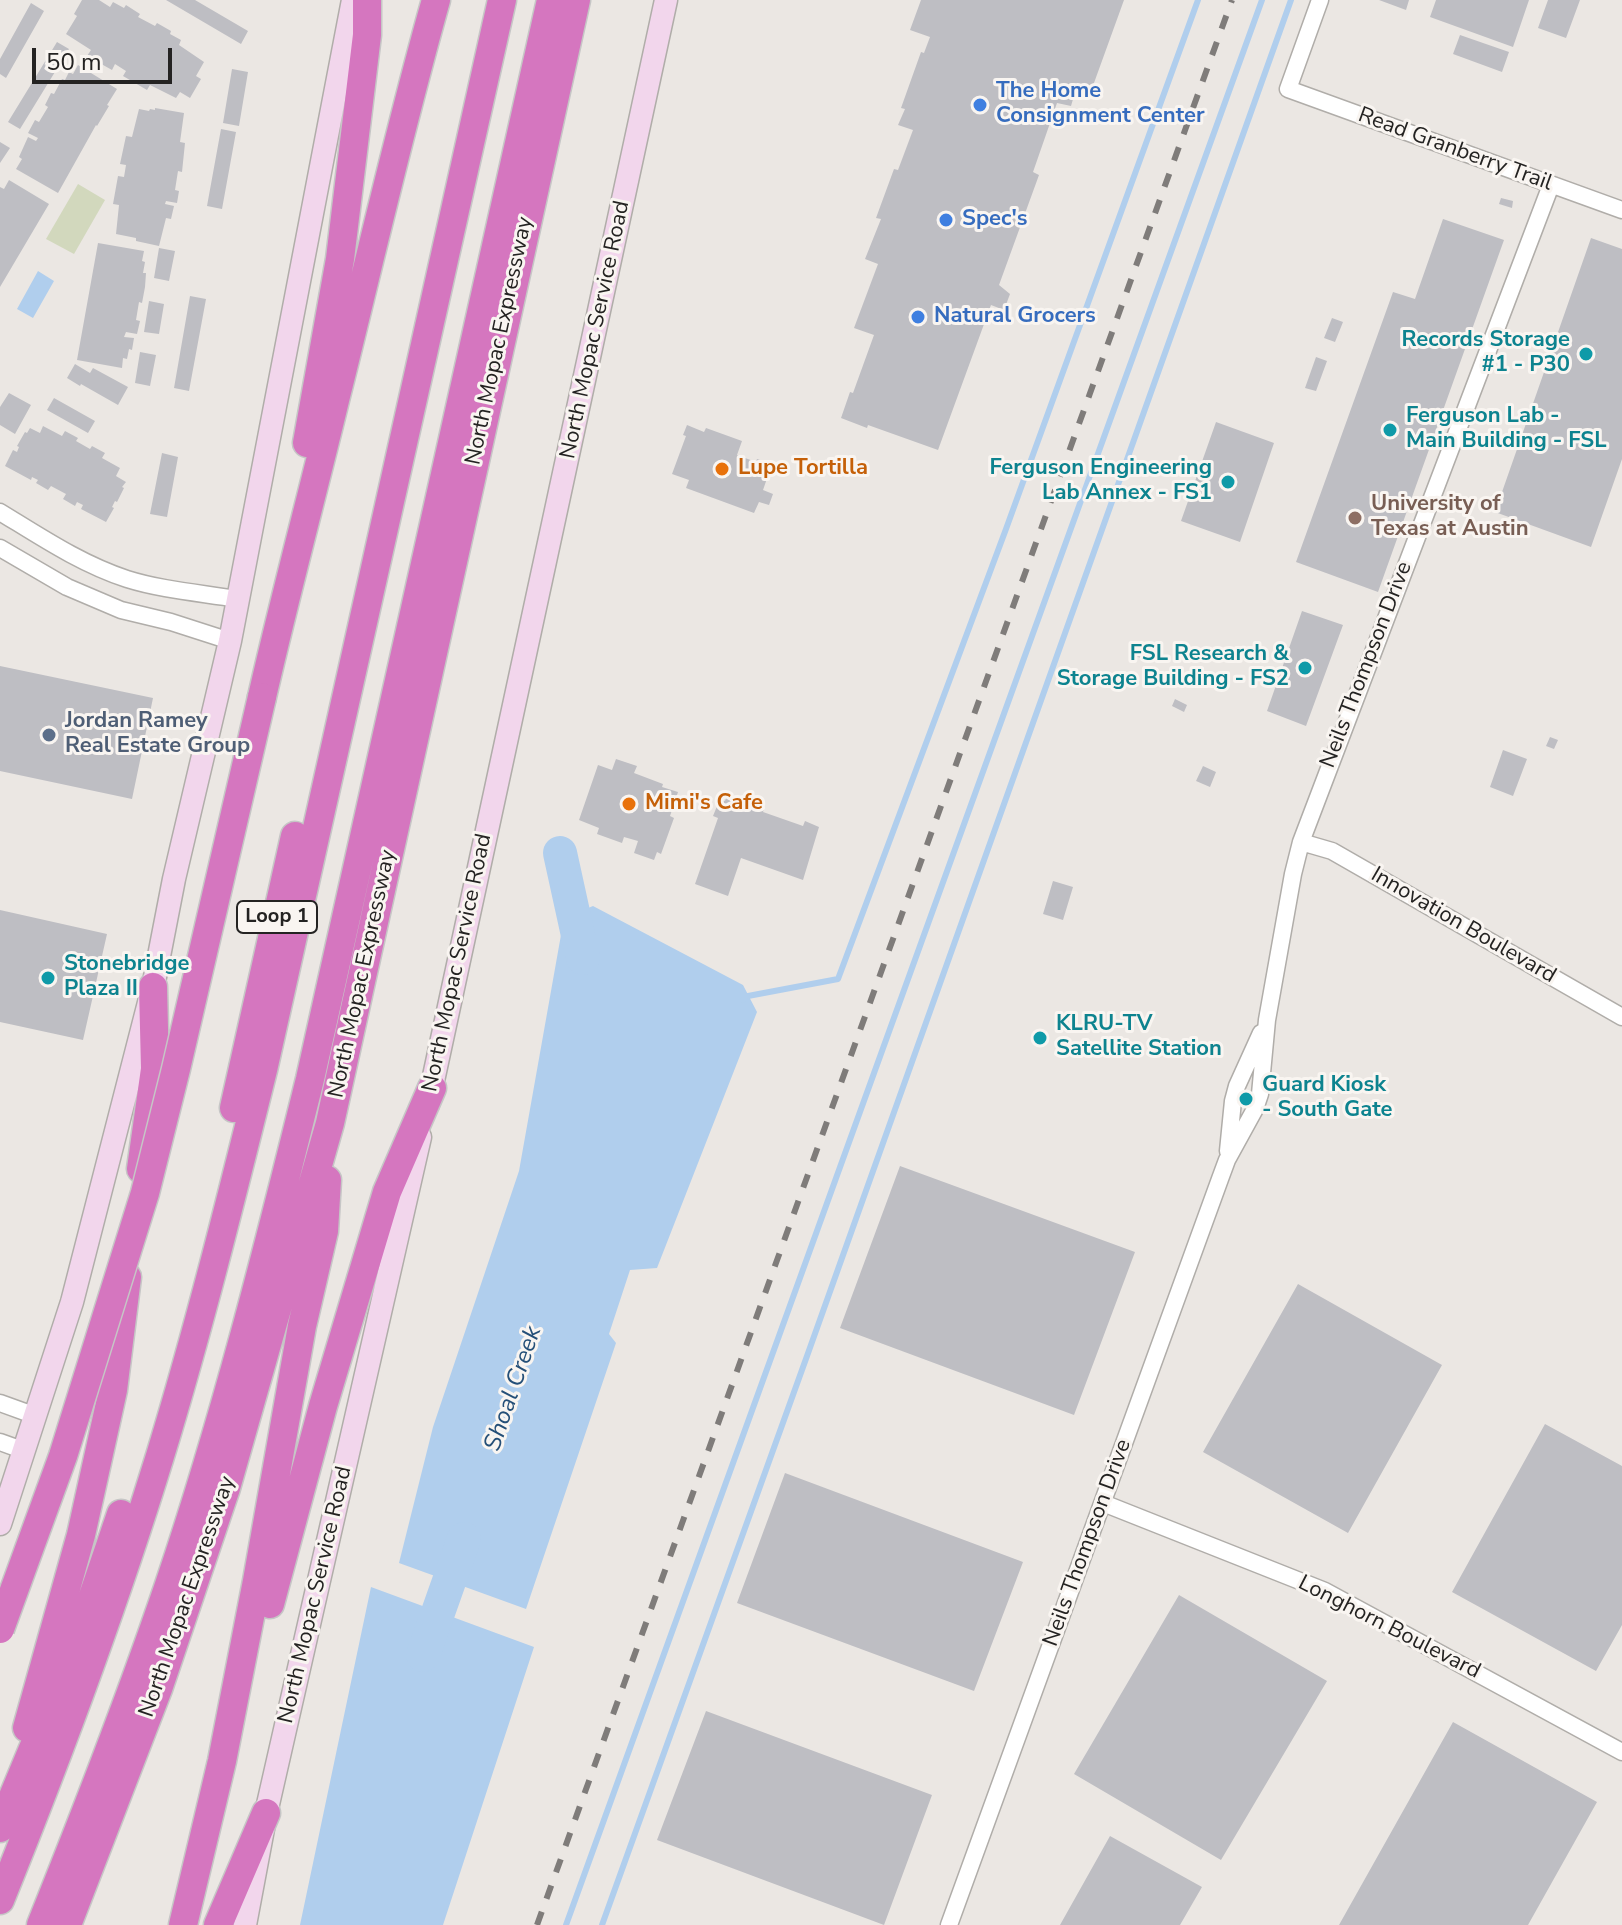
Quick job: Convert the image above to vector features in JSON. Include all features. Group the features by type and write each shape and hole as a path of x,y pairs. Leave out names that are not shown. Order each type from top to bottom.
{"highway":[{"path":"284,598 307,442 340,259 367,35 367,0"},
{"path":"0,1629 63,1456 145,1193 180,1054 284,598 436,0"},
{"name":"Loop 1","path":"3,1821 77,1643 103,1569 141,1453 201,1241 257,1005 482,0"},
{"path":"0,1900 80,1696 122,1573 160,1456 222,1236 263,1070 502,0"},
{"path":"41,1925 128,1702 169,1585 267,1257 310,1079 551,0"},
{"name":"North Mopac Expressway","path":"67,1925 158,1689 226,1488 330,1123 576,0"},
{"path":"3,1821 81,1535 113,1390 155,1069 153,987"},
{"path":"222,1761 246,1700 323,1406 387,1192 432,1088"},
{"path":"183,1925 222,1761 302,1326 324,1231 330,1123"},
{"path":"218,1925 266,1813"}],"main road":[{"path":"0,1524 76,1288 153,987 174,879 230,641 353,0"},
{"name":"North Mopac Service Road","path":"245,1925 266,1813 432,1088 666,0"}],"street":[{"name":"Read Granberry Trail","path":"1320,0 1288,89 1622,210"},
{"name":"Neils Thompson Drive","path":"949,1925 1227,1160 1255,1109 1260,1094 1267,1020 1301,842 1551,185"},
{"path":"0,512 101,570 148,584 237,599"},
{"path":"0,548 67,587 121,610 230,641"},
{"name":"Innovation Boulevard","path":"1301,842 1332,851 1622,1017"},
{"name":"Neils Thompson Drive","path":"1227,1160 1237,1086 1267,1020"},
{"path":"0,1403 36,1416"},
{"path":"0,1442 25,1451"},
{"name":"Longhorn Boulevard","path":"1103,1503 1325,1591 1622,1752"}],"green space":[{"path":"78,184 105,200 74,254 46,239"}],"water":[{"path":"38,271 54,281 33,318 17,309"},
{"path":"593,906 743,985 757,1012 657,1268 630,1270 609,1334 616,1343 526,1609 399,1563 433,1427 519,1171 564,918"},
{"path":"371,1587 534,1647 443,1925 300,1925"}],"building":[{"path":"82,0 99,0 110,7 113,2 124,8 126,5 140,14 138,17 155,26 157,23 181,40 179,45 204,62 196,76 201,79 190,98 180,92 176,98 150,85 147,90 123,76 126,71 115,64 112,70 87,56 91,50 66,34"},
{"path":"166,0 195,0 248,31 241,44"},
{"path":"921,0 1124,0 1090,94 1076,89 1071,106 1057,103 1033,172 1039,175 999,285 1010,294 1004,310 991,305 938,450 841,418 874,335 854,328 878,264 865,259 881,219 876,218 913,130 898,125 921,52 924,53 930,37 910,30"},
{"path":"1379,0 1409,0 1406,10"},
{"path":"1436,0 1529,0 1513,47 1430,17"},
{"path":"1548,0 1580,0 1566,38 1538,28"},
{"path":"31,3 44,11 6,78 0,74 0,59"},
{"path":"1460,35 1509,52 1502,72 1453,54"},
{"path":"57,42 69,49 20,129 8,122"},
{"path":"78,65 117,89 58,193 16,169 28,137 36,141 38,138 28,133 48,107 45,105 51,93 54,94 62,79 65,80 69,72 73,74"},
{"path":"232,69 248,72 239,126 223,123"},
{"path":"155,108 184,113 180,142 185,143 182,172 178,171 175,190 179,191 177,203 166,201 165,204 174,206 171,219 166,218 159,246 116,234 119,205 113,204 118,176 124,177 126,165 120,164 126,136 132,137 139,109 149,111"},
{"path":"221,129 236,132 222,209 207,206"},
{"path":"0,142 10,148 0,163"},
{"path":"9,180 49,204 0,287 0,187 4,189"},
{"path":"1501,198 1513,201 1512,208 1499,204"},
{"name":"Ferguson Lab - Main Building - FSL","path":"1443,219 1504,240 1378,592 1296,562 1393,292 1415,299"},
{"name":"Records Storage #1 - P30","path":"1591,238 1622,249 1622,459 1591,547 1495,512"},
{"path":"98,243 144,251 145,287 136,320 140,321 137,334 126,332 124,337 134,338 132,350 129,349 127,359 123,358 122,368 77,360"},
{"path":"159,248 175,251 169,281 154,278"},
{"path":"190,296 206,299 189,391 174,388"},
{"path":"149,301 164,304 159,334 144,332"},
{"path":"1332,318 1343,322 1335,342 1324,338"},
{"path":"140,352 156,355 150,386 135,383"},
{"path":"1316,357 1327,361 1316,391 1305,388"},
{"path":"75,364 90,373 93,368 128,387 118,405 67,378"},
{"path":"9,393 31,405 15,434 0,425 0,407"},
{"path":"54,398 95,421 88,433 47,410"},
{"name":"Ferguson Engineering Lab Annex - FS1","path":"1216,422 1274,443 1240,542 1181,521"},
{"name":"Lupe Tortilla","path":"687,425 704,432 706,428 742,441 737,455 772,464 763,490 773,494 769,505 759,502 754,513 686,488 689,480 672,474"},
{"path":"43,426 62,436 65,431 78,438 76,441 105,453 102,458 120,468 116,476 126,482 106,522 81,509 83,505 77,502 75,506 63,499 66,494 51,486 48,490 36,483 38,480 32,477 31,480 5,466 13,450 17,452 25,432 30,428 40,433"},
{"path":"162,453 178,457 167,517 150,514"},
{"name":"FSL Research & Storage Building - FS2","path":"1302,611 1343,625 1306,726 1267,711"},
{"path":"1133,647 1147,651 1145,659 1131,655"},
{"path":"0,666 153,698 132,799 0,771"},
{"path":"1175,699 1187,705 1184,712 1172,706"},
{"path":"1550,737 1558,740 1554,749 1546,746"},
{"path":"1503,750 1527,759 1513,796 1490,787"},
{"name":"Mimi's Cafe","path":"616,759 637,766 634,773 678,792 670,816 674,818 661,854 657,852 654,860 634,853 638,841 624,837 622,843 597,834 599,828 579,820 598,765 612,770"},
{"path":"1203,766 1216,772 1210,787 1196,781"},
{"path":"727,795 749,803 748,807 756,810 757,807 764,809 763,812 803,826 805,821 819,827 803,880 741,858 728,896 695,884 718,818 713,816 720,799 725,801"},
{"path":"1053,881 1073,887 1063,920 1043,914"},
{"name":"Stonebridge Plaza II","path":"0,910 107,934 83,1040 0,1022"},
{"name":"KLRU-TV Satellite Station","path":"1039,1031 1046,1035 1040,1045 1033,1040"},
{"path":"900,1166 1135,1252 1074,1415 840,1328"},
{"path":"1298,1284 1442,1365 1348,1533 1203,1452"},
{"path":"1545,1424 1622,1466 1622,1625 1596,1671 1452,1592"},
{"path":"785,1473 1023,1562 974,1691 737,1603"},
{"path":"1179,1595 1327,1681 1221,1860 1074,1774"},
{"path":"706,1711 932,1795 884,1925 657,1840"},
{"path":"1453,1722 1597,1802 1528,1925 1339,1925"},
{"path":"1110,1836 1202,1887 1180,1925 1060,1925"}],"waterway":[{"path":"743,1000 748,996 838,979 1198,0"},
{"path":"566,1925 1262,0"},
{"path":"602,1925 1291,0"},
{"name":"Shoal Creek","path":"560,853 583,958"},
{"name":"Shoal Creek","path":"423,1655 464,1539"}],"railway":[{"path":"537,1925 1232,0"}],"place":[{"name":"The Home Consignment Center","path":"980,105"},
{"name":"Spec's","path":"946,220"},
{"name":"Natural Grocers","path":"918,317"},
{"name":"Records Storage #1 - P30","path":"1586,354"},
{"name":"Ferguson Lab - Main Building - FSL","path":"1390,430"},
{"name":"Lupe Tortilla","path":"722,469"},
{"name":"Ferguson Engineering Lab Annex - FS1","path":"1228,482"},
{"name":"University of Texas at Austin","path":"1355,518"},
{"name":"FSL Research & Storage Building - FS2","path":"1305,668"},
{"name":"Jordan Ramey Real Estate Group","path":"49,735"},
{"name":"Mimi's Cafe","path":"629,804"},
{"name":"Stonebridge Plaza II","path":"48,978"},
{"name":"KLRU-TV Satellite Station","path":"1040,1038"},
{"name":"Guard Kiosk - South Gate","path":"1246,1099"}]}
